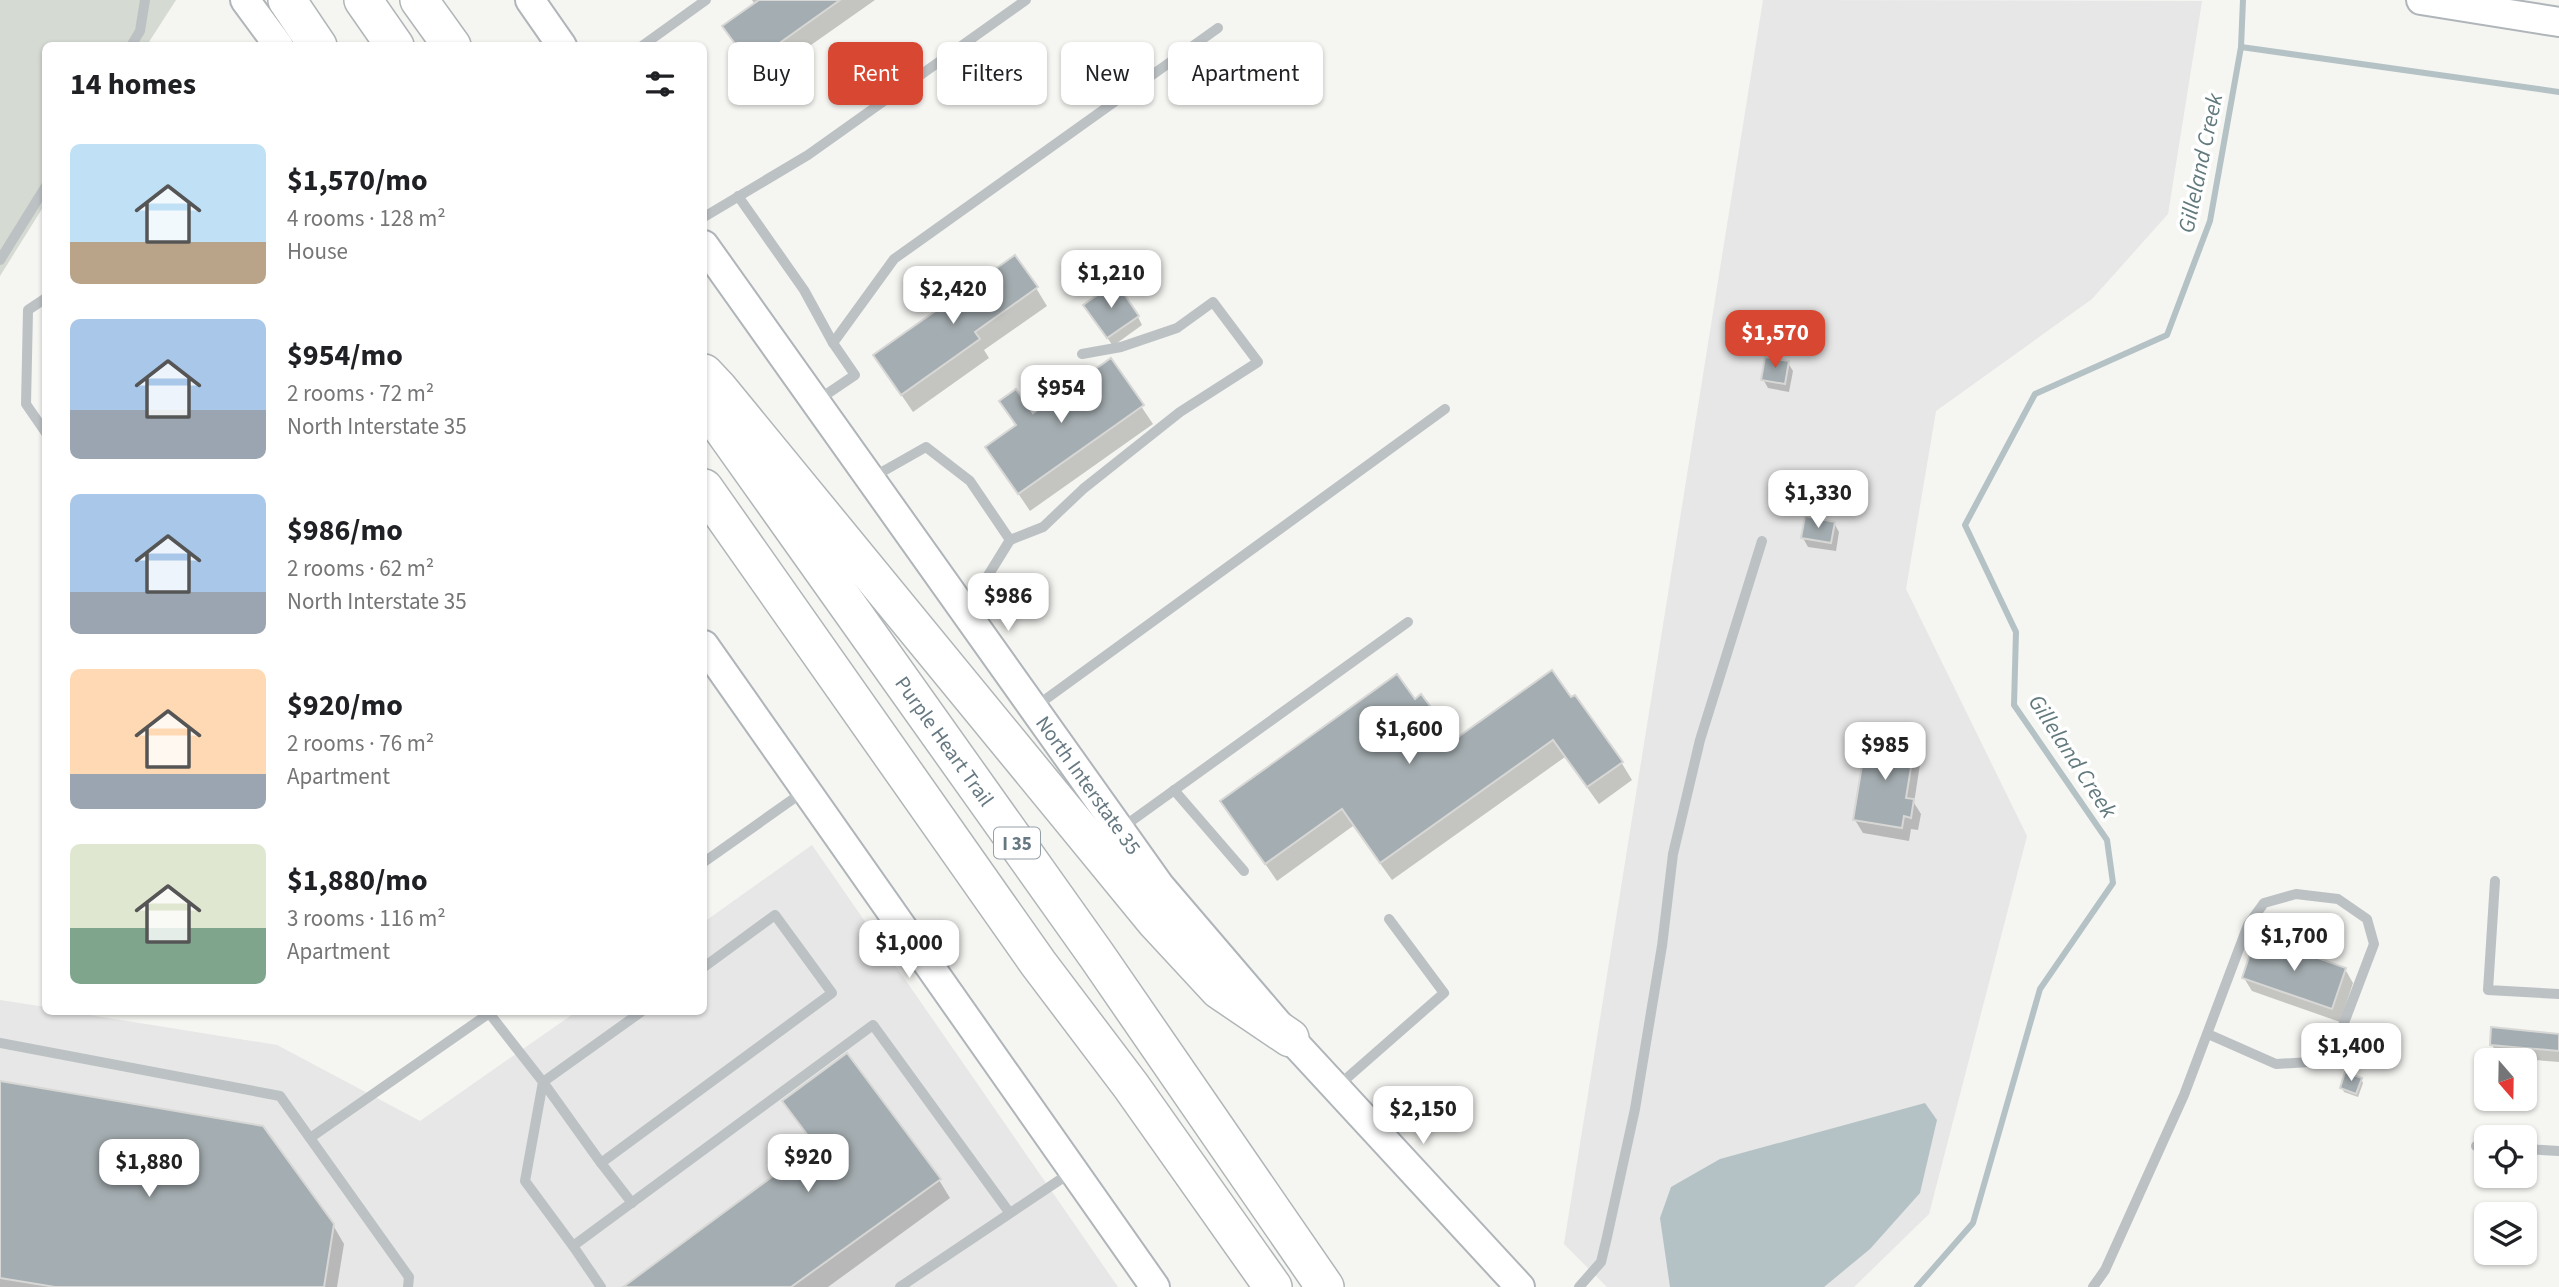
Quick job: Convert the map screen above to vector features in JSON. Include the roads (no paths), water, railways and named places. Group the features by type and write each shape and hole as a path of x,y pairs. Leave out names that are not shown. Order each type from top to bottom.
{"highway":[{"path":"287,0 315,42"},
{"path":"363,0 392,42"},
{"path":"707,376 1156,922 1219,990 1290,1038"},
{"name":"Purple Heart Trail","path":"707,407 1090,945 1325,1287"},
{"name":"I 35","path":"707,492 1038,963 1131,1086 1273,1287"}],"main road":[{"path":"245,0 276,42"},
{"path":"530,0 559,42"},
{"path":"2421,0 2559,22"},
{"name":"North Interstate 35","path":"707,249 1160,887 1290,1038 1520,1287"},
{"path":"707,649 1155,1287"}],"lane":[{"path":"133,42 140,31 145,0"},
{"path":"648,42 706,0"},
{"path":"707,215 808,155 1026,0"},
{"path":"833,343 894,258 1218,28"},
{"path":"0,260 42,192"},
{"path":"738,196 804,290 833,343 855,375 814,402"},
{"path":"42,301 28,310 26,404 42,427"},
{"path":"964,614 1010,541 1043,527 1083,489 1171,420 1258,362 1213,302 1177,328 1121,347 1082,354"},
{"path":"1033,709 1446,409"},
{"path":"869,479 926,447 970,481 1010,541"},
{"path":"1579,1287 1601,1262 1635,1109 1662,946 1673,854 1700,740 1762,541"},
{"path":"1119,829 1408,622"},
{"path":"1174,790 1244,871"},
{"path":"707,860 805,791"},
{"path":"2496,881 2488,990 2559,995"},
{"path":"2093,1287 2105,1270 2184,1095 2248,925 2264,903 2296,894 2338,899 2367,919 2374,944 2336,1044 2310,1062 2276,1064 2208,1034"},
{"path":"601,1163 832,993 775,915 707,965"},
{"path":"1336,1088 1444,993 1390,919"},
{"path":"310,1138 486,1015"},
{"path":"492,1015 632,1203"},
{"path":"601,1287 525,1181 543,1082 637,1015"},
{"path":"573,1246 873,1026 1009,1212"},
{"path":"0,1043 280,1096 409,1277 408,1287"},
{"path":"2537,1150 2559,1151"},
{"path":"900,1287 1074,1170"}],"waterway":[{"path":"2241,47 2243,0"},
{"name":"Gilleland Creek","path":"1917,1287 1973,1223 2040,989 2113,883 2107,840 2014,705 2016,632 1965,525 2035,394 2167,335 2210,221 2241,47 2559,92"}]}
